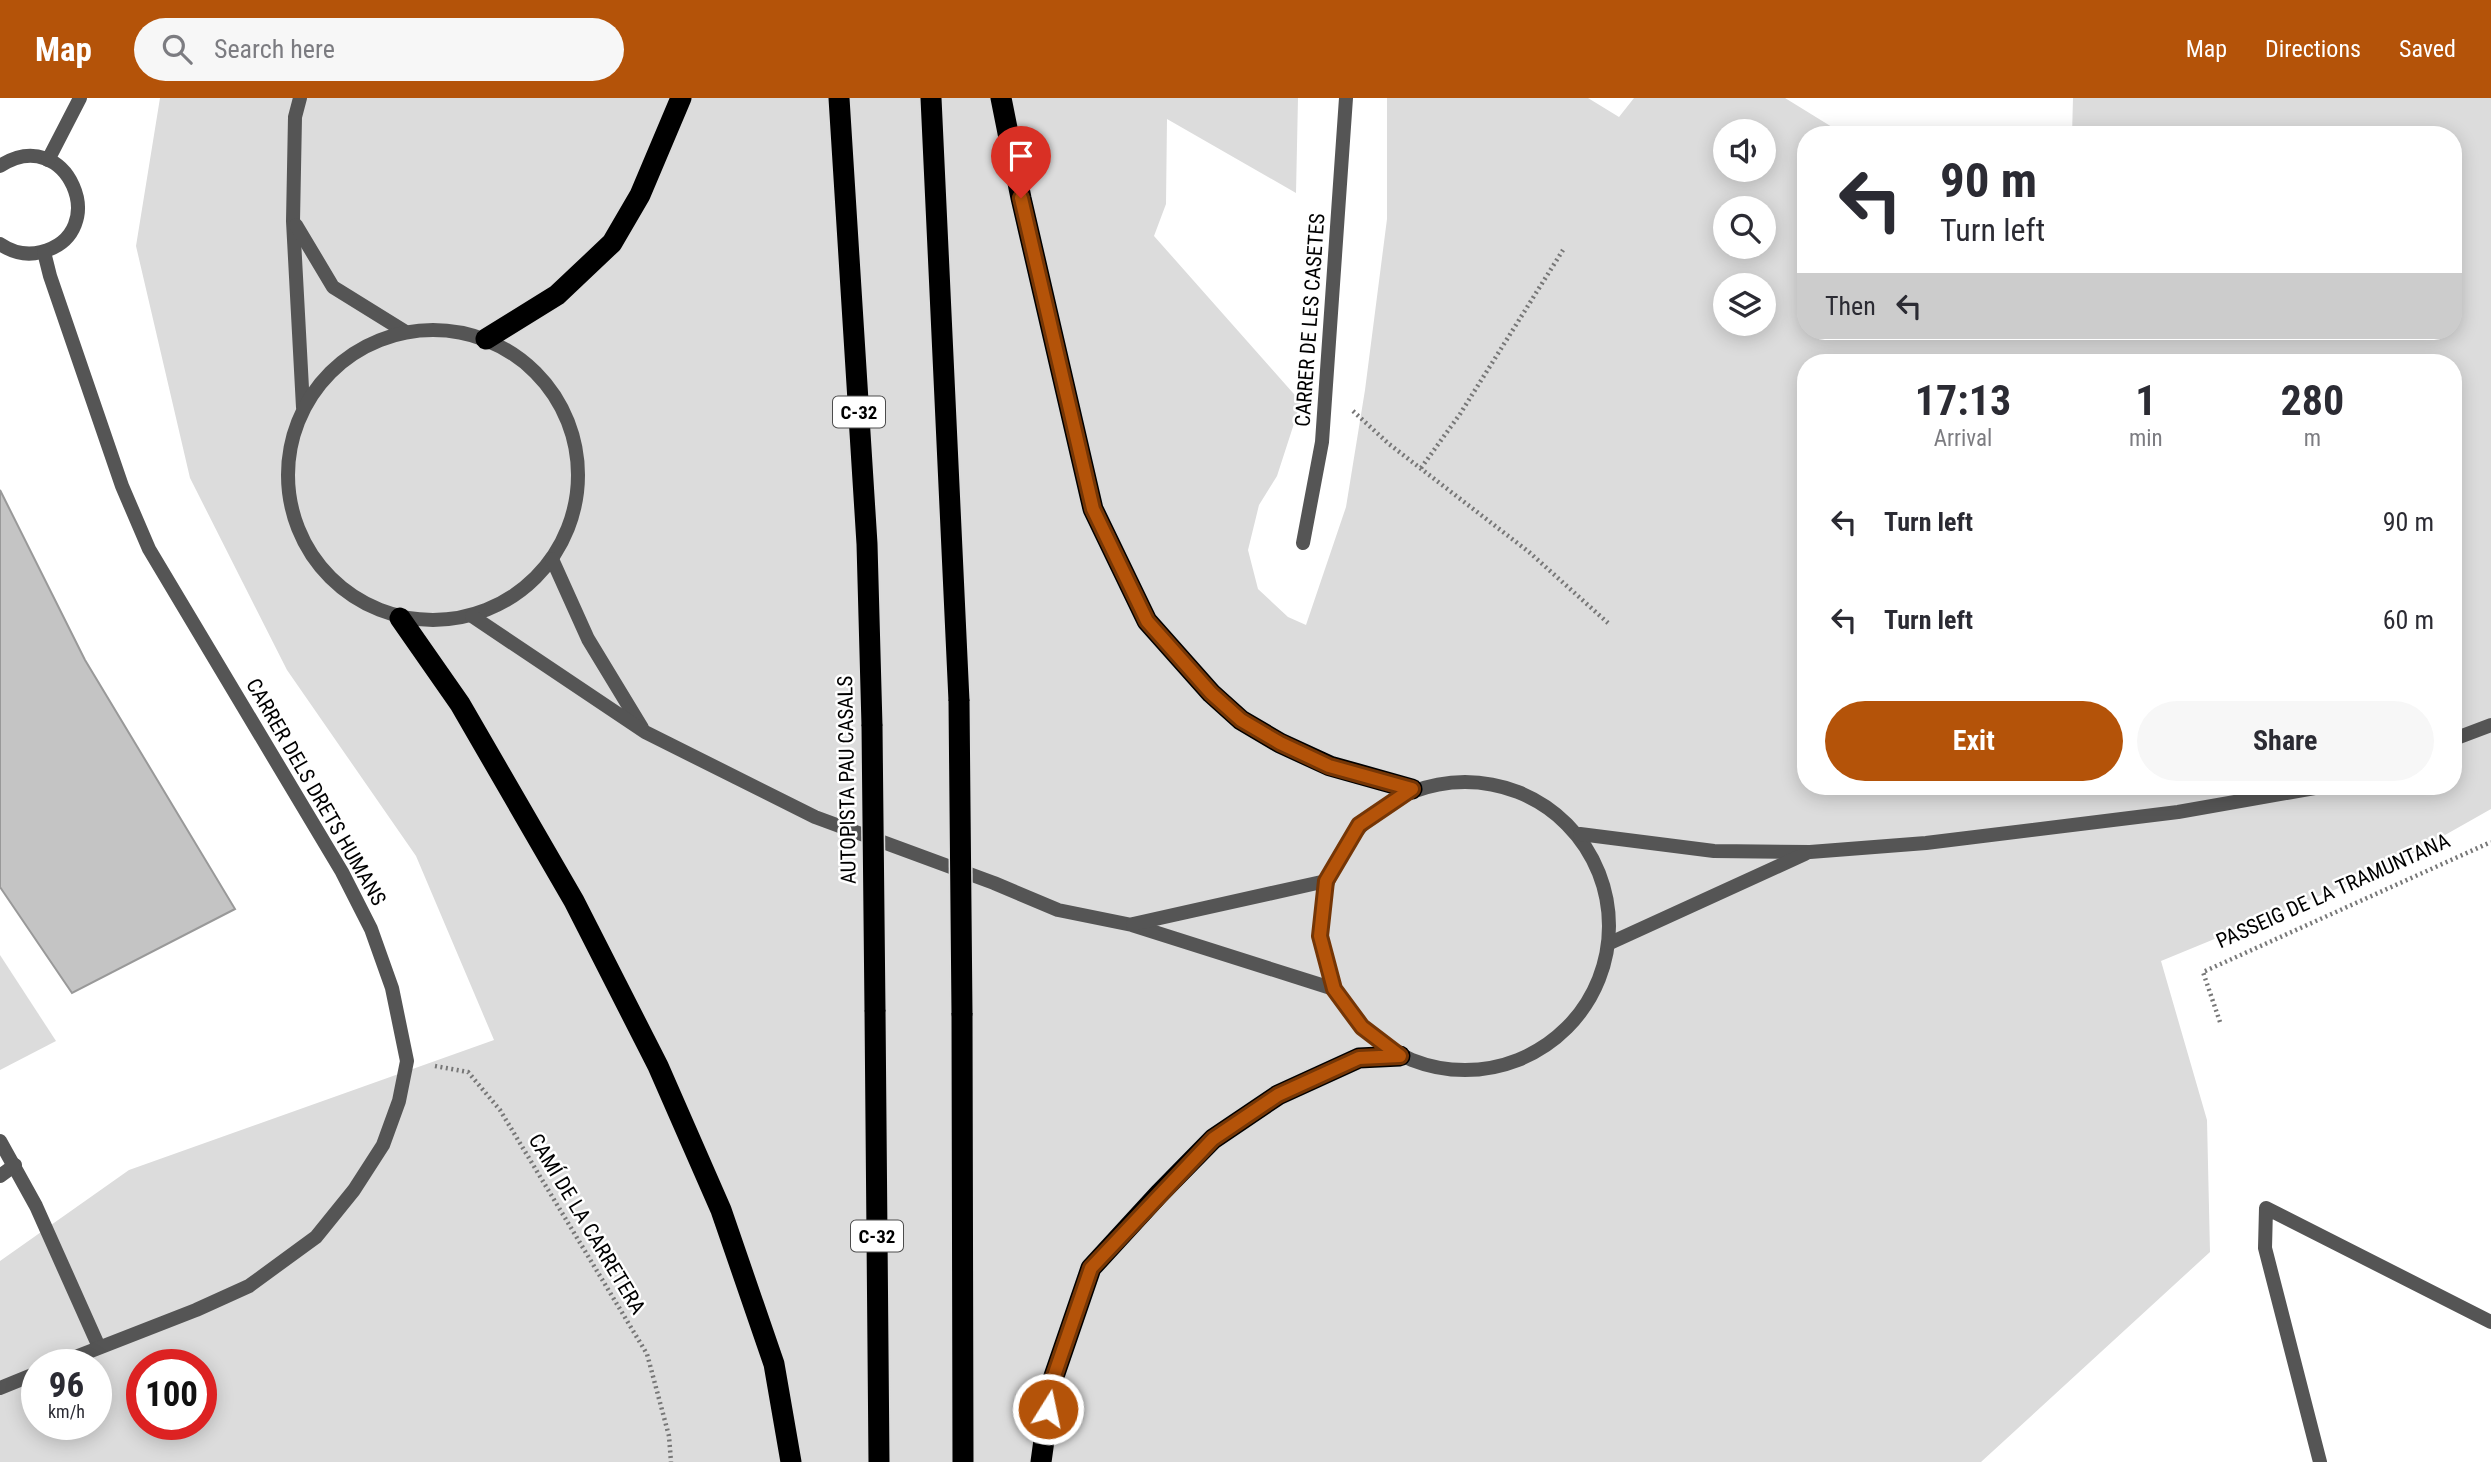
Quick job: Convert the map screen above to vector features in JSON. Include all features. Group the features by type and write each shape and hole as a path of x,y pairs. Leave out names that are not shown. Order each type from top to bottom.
{"highway":[{"path":"486,339 557,295 612,243 640,195 681,98"},
{"name":"AUTOPISTA PAU CASALS","path":"839,98 867,544 872,726 879,1462"},
{"path":"931,98 959,701 963,1462"},
{"path":"1001,98 1021,198 1093,509 1147,621 1211,693 1241,720 1280,743 1329,766 1412,789"},
{"path":"400,618 460,704 547,854 574,901 658,1066 721,1210 774,1364 790,1462"},
{"path":"1041,1462 1052,1382 1091,1268 1213,1139 1278,1095 1359,1058 1400,1056"}],"street":[{"path":"48,160 80,98"},
{"path":"300,98 295,117 293,221 303,407 287,471 300,536 341,588 400,618 436,621 472,616 517,595 552,559 574,511 578,459 563,409 531,367 486,339 435,329 404,331 366,342 336,364 303,407"},
{"name":"CARRER DE LES CASETES","path":"1303,543 1322,442 1346,98"},
{"path":"0,166 23,156 48,160 68,176 76,190 78,207 70,232 59,244 44,252 27,254 10,250 0,244"},
{"path":"293,221 333,287 404,331"},
{"name":"CARRER DELS DRETS HUMANS","path":"44,252 122,486 149,549 342,872 371,929 392,988 407,1061 400,1101 383,1145 354,1190 316,1237 249,1286 196,1310 94,1349"},
{"path":"552,559 588,639 645,732"},
{"path":"472,616 645,732 815,817 994,883 1058,910 1132,925 1334,989"},
{"path":"2462,736 2491,725"},
{"path":"1473,779 1532,795 1580,834 1606,885 1610,943 1594,996 1558,1039 1509,1065 1454,1071 1400,1056 1362,1027 1334,989 1320,936 1326,881 1359,825 1412,789 1473,779"},
{"path":"1580,834 1714,851 1810,852 1926,843 2178,812 2275,795"},
{"path":"1610,943 1810,852"},
{"path":"1132,925 1326,881"},
{"path":"0,1142 36,1206 99,1347"},
{"path":"0,1176 15,1165"},
{"path":"2320,1462 2265,1248 2266,1208 2491,1322"},
{"path":"0,1388 21,1379"}],"path":[{"path":"1421,468 1460,414 1563,250"},
{"path":"1326,387 1389,444 1529,552 1608,623"},
{"name":"PASSEIG DE LA TRAMUNTANA","path":"2220,1022 2203,972 2491,842"},
{"name":"CAMÍ DE LA CARRETERA","path":"407,1061 468,1072 499,1110 647,1354 669,1436 671,1462"}],"shaded area":[{"path":"160,98 1298,98 1296,193 1167,119 1166,204 1154,236 1301,402 1277,476 1259,505 1248,550 1258,589 1288,617 1306,625 1346,507 1365,390 1387,219 1387,98 1588,98 1619,117 1634,98 1785,98 1830,126 1797,126 1797,340 2462,340 2462,126 2072,126 2073,98 2491,98 2491,809 2385,869 2161,961 2207,1120 2210,1252 1981,1462 0,1462 0,1261 129,1170 494,1040 416,856 287,670 190,478 136,246"},
{"path":"0,955 56,1041 0,1070"}],"building":[{"path":"0,490 85,660 235,909 72,993 0,887"}],"route":[{"path":"1021,198 1093,509 1147,621 1211,693 1241,720 1280,743 1329,766 1412,789 1359,825 1326,881 1320,936 1334,989 1362,1027 1400,1056 1359,1058 1278,1095 1213,1139 1091,1268 1052,1382 1048,1409"}]}
